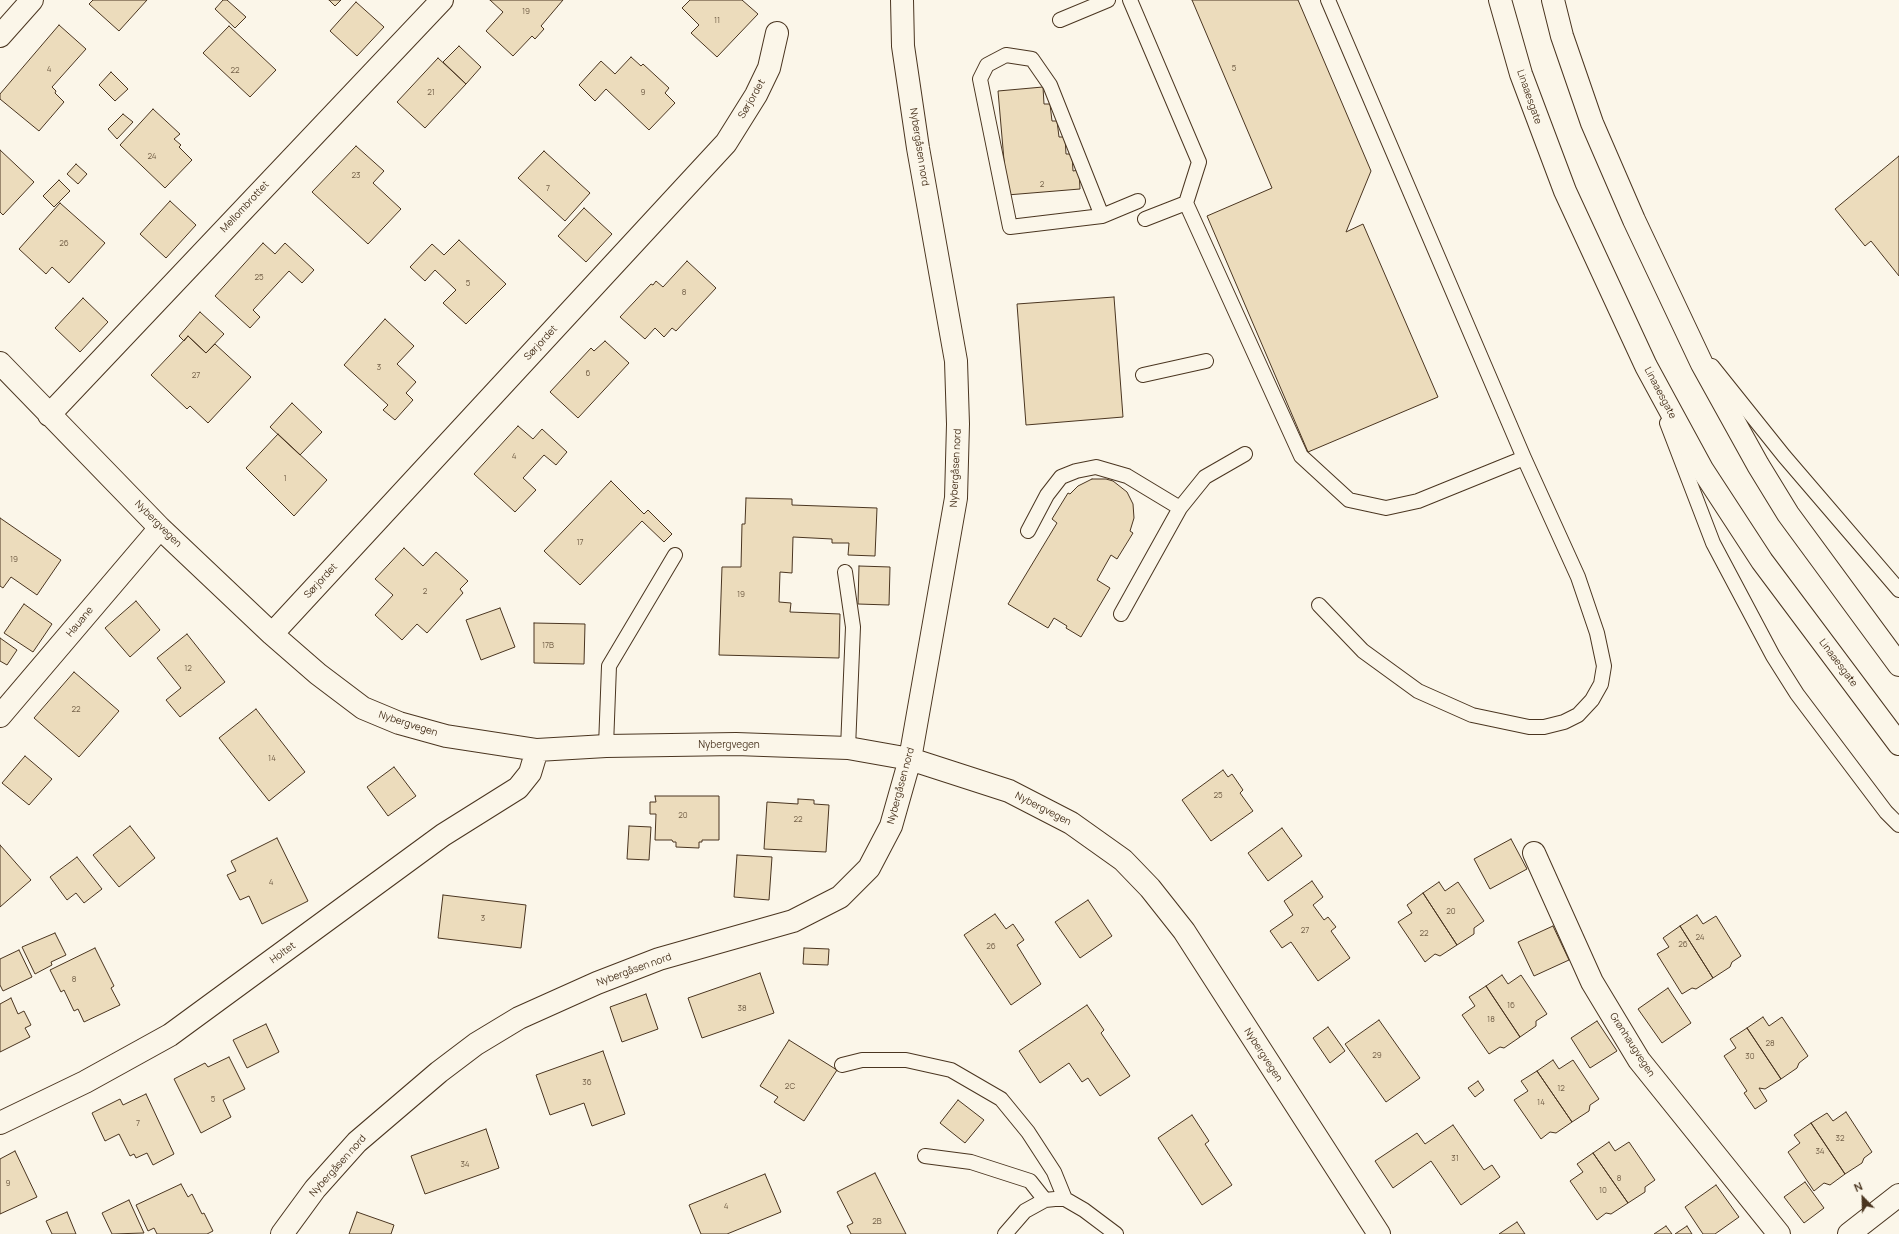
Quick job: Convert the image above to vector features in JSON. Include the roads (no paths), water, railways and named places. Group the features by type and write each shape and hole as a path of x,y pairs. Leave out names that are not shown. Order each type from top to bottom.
{"main road":[{"path":"0,36 32,0"},
{"name":"Mellombrottet","path":"49,415 442,0"},
{"name":"Nybergåsen nord","path":"282,1234 315,1189 357,1142 439,1072 476,1044 520,1018 597,983 659,959 793,920 840,897 869,868 891,826 910,759 956,498 958,424 956,361 918,148 903,46 902,0"},
{"name":"Linaaesgate","path":"1500,0 1521,74 1564,191 1646,366 1702,469 1762,561 1899,744"},
{"path":"1553,0 1562,36 1592,123 1634,220 1688,335 1731,417 1788,514 1899,665"},
{"name":"Sørjordet","path":"272,634 726,143 756,95 769,68 777,33"},
{"name":"Nybergvegen","path":"0,363 160,528 272,634 318,674 363,708 399,723 446,736 537,750 606,746 736,744 848,748 910,759 1009,792 1071,823 1123,860 1150,888 1184,931 1379,1234"},
{"name":"Hauane","path":"0,716 160,528"},
{"name":"Holtet","path":"0,1123 84,1082 170,1035 444,835 518,788 530,773 537,750"},
{"name":"Grønhaugvegen","path":"1534,853 1592,982 1639,1060 1779,1234"},
{"path":"1849,1234 1899,1195"}],"lane":[{"path":"1060,20 1108,0"},
{"path":"1130,0 1199,162 1186,203 1301,456 1349,500 1386,508 1418,501 1524,458"},
{"path":"1319,605 1363,651 1418,691 1472,716 1529,727 1544,727 1564,722 1578,715 1592,700 1601,684 1604,666 1598,639 1578,577 1524,458 1328,0"},
{"path":"1102,216 1050,85 1032,59 1006,55 987,65 980,79 1010,227 1102,216 1138,201"},
{"path":"1145,218 1186,203"},
{"path":"1688,335 1784,456 1899,590"},
{"path":"1143,375 1206,361"},
{"path":"1646,366 1713,543 1773,656 1797,694 1886,812 1899,825"},
{"path":"1121,614 1180,508 1205,477 1245,454"},
{"path":"1028,531 1047,495 1061,477 1076,471 1096,467 1127,476 1180,508"},
{"path":"606,746 609,666 675,555"},
{"path":"844,572 853,627 848,748"},
{"path":"842,1065 862,1060 906,1060 951,1070 1001,1100 1028,1132 1054,1172 1064,1199"},
{"path":"925,1156 971,1162 1030,1181 1045,1200"},
{"path":"1005,1234 1025,1210 1045,1200 1064,1199 1084,1210 1116,1234"}]}
